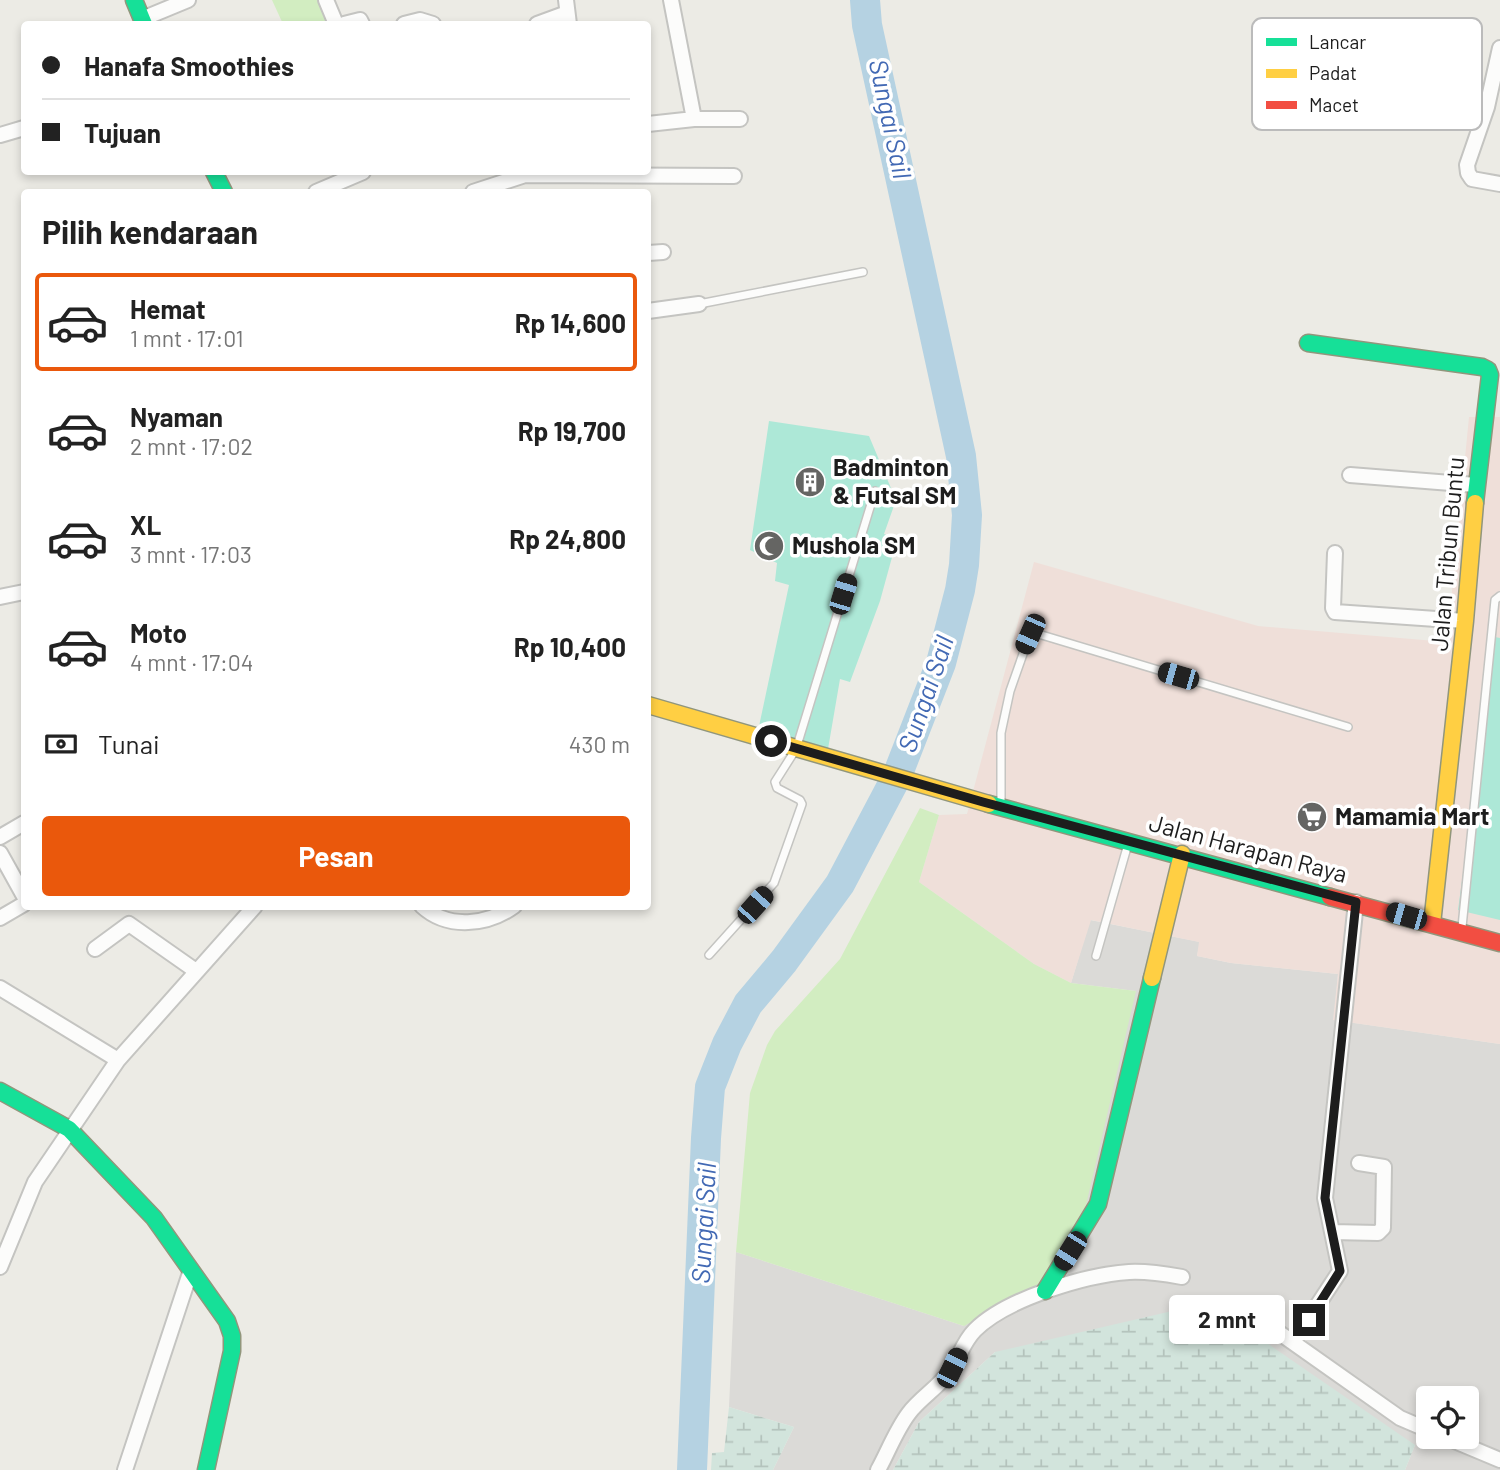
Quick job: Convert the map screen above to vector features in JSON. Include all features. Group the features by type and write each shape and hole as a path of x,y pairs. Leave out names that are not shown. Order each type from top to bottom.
{"street":[{"path":"134,0 143,21"},
{"path":"145,21 188,0"},
{"path":"326,0 335,21"},
{"path":"671,0 694,119"},
{"path":"545,21 567,13"},
{"path":"1500,48 1493,108 1467,165 1472,179 1500,184"},
{"path":"651,124 694,119 740,119"},
{"path":"0,135 21,129"},
{"path":"323,189 356,175"},
{"path":"482,189 525,175 734,176"},
{"path":"651,253 663,253"},
{"path":"651,311 698,304"},
{"name":"Jalan Tribun Buntu","path":"1308,343 1485,368 1489,375 1432,924"},
{"path":"1350,475 1476,485"},
{"path":"1335,554 1335,612 1465,621"},
{"path":"0,597 21,593"},
{"path":"651,706 796,749"},
{"name":"Jalan Harapan Raya","path":"796,749 1500,943"},
{"path":"0,837 21,825"},
{"path":"0,853 21,891"},
{"path":"1045,1291 1098,1204 1182,854"},
{"path":"1294,1341 1338,1276 1339,1266 1325,1190 1356,902"},
{"path":"0,918 21,906"},
{"path":"0,1267 35,1182 69,1129 118,1060 251,910"},
{"path":"430,910 452,921 479,922 501,916 509,910"},
{"path":"95,949 129,924 196,971"},
{"path":"0,989 118,1060"},
{"path":"0,1091 69,1129 154,1218 227,1321 232,1336 230,1366 206,1470"},
{"path":"1332,1232 1377,1233 1383,1228 1384,1167 1359,1163"},
{"path":"125,1470 191,1270"},
{"path":"878,1470 909,1413 950,1372 961,1349 974,1331 990,1318 1045,1291 1100,1276 1129,1272 1182,1277"},
{"path":"1247,1310 1393,1413 1416,1424"},
{"path":"1474,1449 1500,1460"}],"lane":[{"path":"698,304 863,272"},
{"path":"709,955 776,878 802,804 800,800 777,788 775,782 796,749 875,491"},
{"path":"1461,932 1495,600 1500,596"},
{"path":"1001,806 1002,726 1010,691 1030,634 1035,633 1348,727"},
{"path":"1097,956 1129,840"}],"shaded area":[{"path":"1469,417 1500,417 1500,1044 1333,1020 1338,974 1231,963 1197,956 1199,942 1091,920 1071,983 1034,964 919,882 939,815 967,814 1034,562 1258,626 1447,642"},
{"path":"1090,920 1200,942 1197,956 1231,963 1338,974 1334,1020 1500,1044 1500,1470 1405,1470 1415,1445 995,1352 919,1422 893,1470 773,1470 794,1427 729,1407 736,1252 964,1326 1136,991 1071,983"}],"green space":[{"path":"272,0 318,0 327,21 282,21"},
{"path":"769,421 869,436 896,500 884,534 897,539 880,601 850,682 840,679 828,749 758,731 789,585 775,581 777,563 750,550"},
{"path":"1495,637 1500,638 1500,920 1458,910"},
{"path":"920,808 939,815 919,882 1034,964 1071,983 1136,991 1086,1205 1038,1284 964,1326 736,1252 750,1093 767,1045 775,1031 840,959"},
{"path":"1185,1308 1245,1328 1415,1445 1405,1470 893,1470 919,1422 995,1352"},
{"path":"729,1407 794,1427 773,1470 711,1470 712,1453 724,1452"}],"waterway":[{"name":"Sungai Sail","path":"692,1470 710,1087 727,1044 748,1004 784,961 840,884 897,776 941,663 964,565 967,515 961,456 867,25 865,0"}],"traffic: fast":[{"path":"134,0 143,21"},
{"path":"216,175 222,189"},
{"path":"1308,343 1488,370 1490,375 1475,503"},
{"path":"989,804 1330,897"},
{"path":"1045,1291 1098,1204 1152,978"},
{"path":"0,1091 69,1129 154,1218 227,1321 232,1336 232,1351 206,1470"}],"traffic: slow":[{"path":"1432,924 1475,503"},
{"path":"651,706 989,804"},
{"path":"1152,978 1182,854"}],"traffic: jam":[{"path":"1330,897 1500,943"}],"place":[{"name":"Badminton & Futsal SM","path":"810,482"},
{"name":"Mushola SM","path":"769,546"},
{"name":"Mamamia Mart","path":"1312,817"}],"route":[{"path":"771,741 983,802 1356,902 1325,1198 1340,1271 1309,1320"}]}
